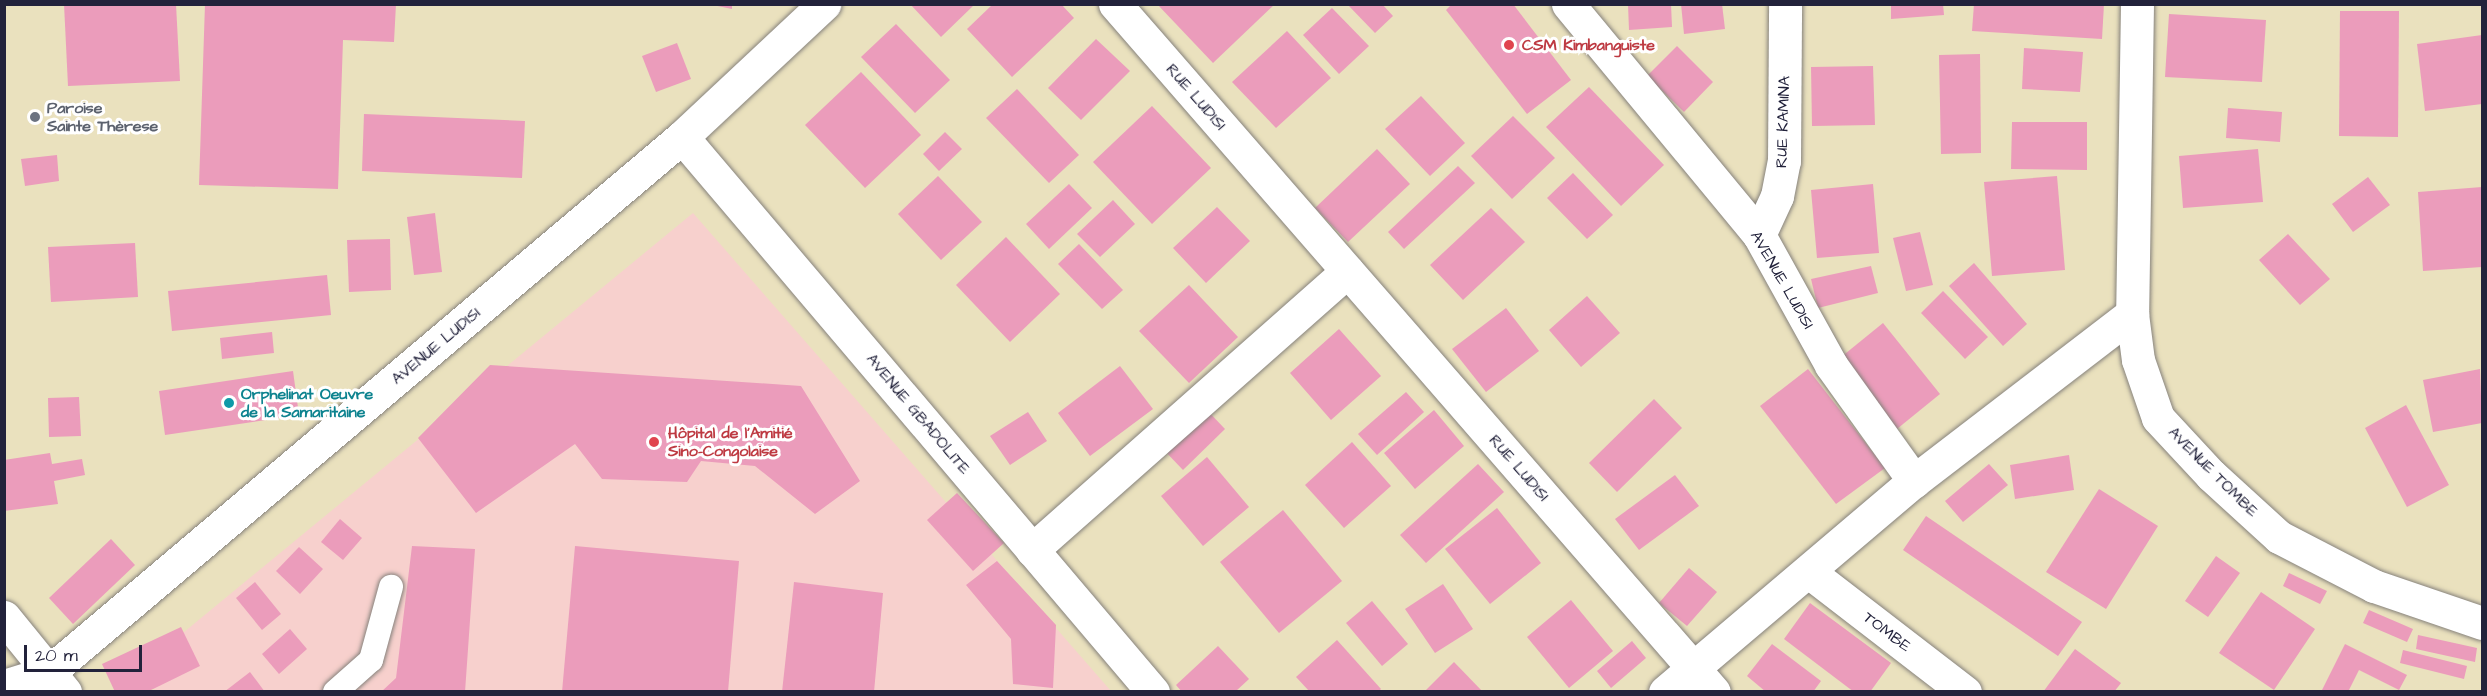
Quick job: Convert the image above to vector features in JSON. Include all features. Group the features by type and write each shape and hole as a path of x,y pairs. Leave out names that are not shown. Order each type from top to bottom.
{"street":[{"name":"AVENUE LUDISI","path":"4,686 57,682 682,138 824,4"},
{"name":"RUE LUDISI","path":"1115,4 1714,692"},
{"name":"AVENUE LUDISI","path":"1568,4 1759,236 1831,365 1914,481"},
{"name":"RUE KAMINA","path":"1759,236 1777,196 1785,161 1785,4"},
{"name":"AVENUE TOMBE","path":"2137,4 2132,314 2138,360 2158,418 2211,475 2279,537 2374,586 2482,623"},
{"name":"AVENUE GBADOLITE","path":"682,138 1153,692"},
{"path":"1032,550 1347,271"},
{"path":"1665,692 1691,666 1809,572 1914,481 2132,314"},
{"name":"TOMBE","path":"1809,572 1965,692"},
{"path":"4,616 57,682"}],"lane":[{"path":"335,692 371,660 390,587"}],"shaded area":[{"name":"Hôpital de l'Amitié Sino-Congolaise","path":"693,213 1111,691 157,692 138,670"}],"building":[{"path":"64,4 176,4 180,81 68,86"},
{"path":"205,4 396,4 394,42 343,40 338,189 199,185"},
{"path":"708,4 732,4 732,9"},
{"path":"910,4 975,4 941,37"},
{"path":"993,4 1061,4 1074,18 1012,77 967,29"},
{"path":"1157,4 1275,4 1213,63"},
{"path":"1347,4 1382,4 1393,16 1375,33"},
{"name":"CSM Kimbanguiste","path":"1452,4 1513,4 1571,80 1527,114 1446,10"},
{"path":"1628,4 1671,4 1672,27 1629,30"},
{"path":"1681,4 1722,4 1725,29 1684,34"},
{"path":"1891,4 1943,4 1944,15 1891,19"},
{"path":"1974,4 2104,4 2102,39 1972,31"},
{"path":"1332,8 1369,46 1339,74 1303,35"},
{"path":"2340,11 2399,11 2398,137 2339,136"},
{"path":"2169,14 2266,20 2262,82 2165,77"},
{"path":"896,24 950,80 915,113 861,57"},
{"path":"1287,31 1331,78 1276,128 1232,82"},
{"path":"2482,35 2482,104 2425,111 2417,44"},
{"path":"1096,39 1130,71 1081,120 1048,88"},
{"path":"677,43 691,79 656,92 642,56"},
{"path":"1677,46 1713,82 1684,112 1647,76"},
{"path":"2024,48 2083,52 2080,92 2022,89"},
{"path":"1980,54 1981,153 1941,154 1939,55"},
{"path":"1873,66 1875,125 1812,126 1811,67"},
{"path":"861,72 921,135 865,188 805,125"},
{"path":"1589,87 1664,165 1621,206 1546,127"},
{"path":"1017,89 1079,155 1049,183 986,118"},
{"path":"1421,96 1465,143 1430,176 1385,129"},
{"path":"1152,106 1211,168 1152,224 1093,162"},
{"path":"2228,108 2282,112 2280,142 2226,138"},
{"path":"364,114 525,121 522,178 362,171"},
{"path":"1513,116 1555,158 1512,199 1471,156"},
{"path":"2012,122 2087,122 2087,170 2011,169"},
{"path":"945,132 962,149 939,171 923,154"},
{"path":"1377,149 1410,184 1348,242 1315,208"},
{"path":"2258,149 2263,202 2183,208 2179,156"},
{"path":"57,155 59,181 25,186 21,159"},
{"path":"1458,166 1475,183 1404,249 1388,232"},
{"path":"1573,173 1613,215 1587,239 1547,198"},
{"path":"938,176 982,222 941,260 898,214"},
{"path":"2057,176 2065,270 1992,276 1984,182"},
{"path":"2368,177 2390,205 2353,232 2332,204"},
{"path":"1069,184 1092,208 1049,249 1026,224"},
{"path":"1873,184 1879,253 1817,258 1811,190"},
{"path":"2482,187 2482,267 2423,271 2418,192"},
{"path":"1113,200 1135,224 1100,257 1077,234"},
{"path":"1217,207 1250,241 1206,283 1173,248"},
{"path":"1491,208 1525,242 1463,300 1430,265"},
{"path":"435,213 442,272 414,275 407,217"},
{"path":"1920,232 1933,285 1906,291 1893,238"},
{"path":"2288,234 2330,279 2300,305 2259,260"},
{"path":"1006,237 1060,294 1010,342 956,285"},
{"path":"390,239 391,290 349,292 347,240"},
{"path":"135,243 138,297 51,302 48,247"},
{"path":"1079,244 1123,290 1102,309 1058,264"},
{"path":"1974,263 2027,324 2003,346 1949,286"},
{"path":"1871,266 1878,293 1818,308 1811,279"},
{"path":"327,275 331,315 172,331 168,291"},
{"path":"1189,285 1238,337 1189,383 1139,331"},
{"path":"1943,291 1988,337 1965,359 1921,313"},
{"path":"1587,296 1620,333 1581,367 1549,330"},
{"path":"1506,308 1539,351 1486,392 1452,349"},
{"path":"1883,323 1940,394 1892,433 1835,362"},
{"path":"1339,329 1381,376 1331,420 1290,373"},
{"path":"272,332 274,353 222,359 220,338"},
{"path":"490,365 801,386 860,481 815,514 755,466 701,461 687,482 602,479 575,444 476,513 418,438"},
{"path":"1120,366 1153,409 1090,456 1058,413"},
{"path":"1808,369 1885,468 1836,504 1760,406"},
{"path":"2480,369 2482,423 2433,432 2423,380"},
{"name":"Orphelinat Oeuvre de la Samaritaine","path":"293,371 299,415 165,435 159,391"},
{"path":"1406,392 1424,412 1377,455 1358,434"},
{"path":"79,397 81,436 49,437 48,398"},
{"path":"1654,399 1682,428 1617,492 1589,463"},
{"path":"2406,405 2449,485 2407,507 2365,428"},
{"path":"1204,407 1225,429 1183,470 1162,448"},
{"path":"1434,410 1464,446 1415,489 1384,453"},
{"path":"1028,412 1047,441 1010,465 990,436"},
{"path":"1352,442 1391,486 1344,528 1305,485"},
{"path":"50,453 52,464 82,459 85,475 54,481 58,504 4,511 4,460"},
{"path":"2069,455 2074,490 2015,499 2010,465"},
{"path":"1207,457 1249,507 1203,546 1161,496"},
{"path":"1478,464 1504,492 1426,563 1400,535"},
{"path":"1989,464 2008,485 1963,522 1945,501"},
{"path":"1675,475 1699,506 1639,550 1615,519"},
{"path":"2099,489 2158,526 2106,609 2046,572"},
{"path":"957,493 1004,543 973,571 927,520"},
{"path":"1497,508 1541,563 1490,604 1445,549"},
{"path":"1283,510 1342,581 1279,633 1220,562"},
{"path":"1926,516 2082,622 2058,656 1903,550"},
{"path":"340,519 362,538 343,560 321,542"},
{"path":"111,539 135,565 73,624 49,598"},
{"path":"412,546 475,549 465,692 381,692 396,678"},
{"path":"575,546 739,561 728,692 562,692"},
{"path":"299,547 323,569 300,594 276,571"},
{"path":"2216,556 2240,573 2208,617 2185,601"},
{"path":"997,561 1056,625 1053,688 1013,684 1011,639 966,585"},
{"path":"1689,568 1717,592 1687,626 1659,603"},
{"path":"2289,573 2327,591 2320,604 2283,586"},
{"path":"255,582 281,614 262,630 236,598"},
{"path":"794,582 883,593 874,692 782,692"},
{"path":"1443,584 1473,629 1435,653 1405,609"},
{"path":"2261,592 2315,629 2274,690 2219,653"},
{"path":"1571,600 1613,651 1569,688 1527,637"},
{"path":"1372,601 1408,644 1382,666 1346,623"},
{"path":"1810,603 1891,663 1870,692 1854,692 1784,639"},
{"path":"2369,610 2413,629 2407,642 2363,623"},
{"path":"181,627 200,666 147,692 115,692 102,664"},
{"path":"290,629 307,649 279,674 262,654"},
{"path":"2418,635 2477,648 2475,662 2416,649"},
{"path":"1337,640 1381,689 1378,692 1310,692 1296,677"},
{"path":"1632,641 1646,658 1611,688 1597,671"},
{"path":"1772,644 1821,681 1813,692 1766,692 1747,676"},
{"path":"2345,644 2407,675 2399,690 2359,670 2348,692 2321,692"},
{"path":"1218,646 1249,679 1235,692 1182,692 1176,685"},
{"path":"2075,649 2121,683 2114,692 2043,692"},
{"path":"2403,650 2467,666 2464,679 2400,663"},
{"path":"1454,662 1483,692 1424,692"},
{"path":"250,672 265,692 224,692"}],"place":[{"name":"CSM Kimbanguiste","path":"1509,45"},
{"name":"Paroise Sainte Thèrese","path":"35,117"},
{"name":"Orphelinat Oeuvre de la Samaritaine","path":"229,403"},
{"name":"Hôpital de l'Amitié Sino-Congolaise","path":"654,442"}]}
